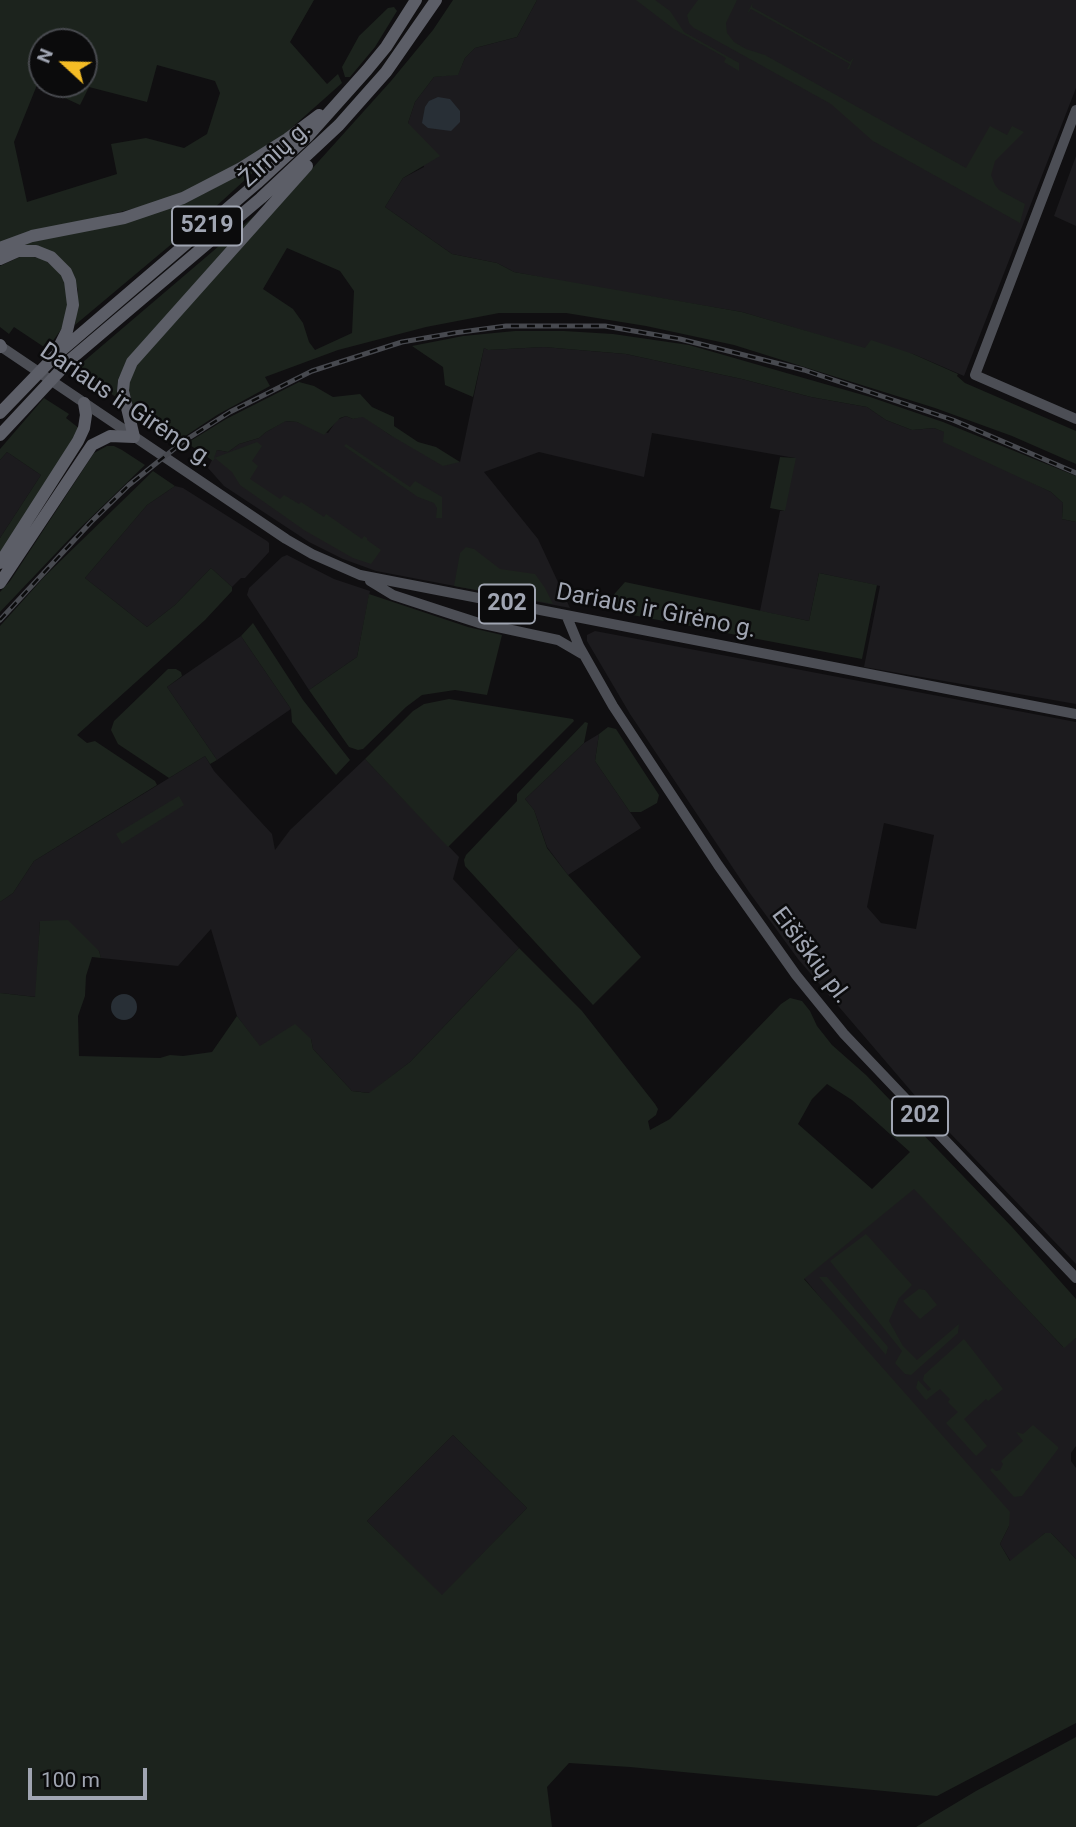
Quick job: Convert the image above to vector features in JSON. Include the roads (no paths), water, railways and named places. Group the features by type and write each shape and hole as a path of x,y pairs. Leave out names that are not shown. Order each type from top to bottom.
{"highway":[{"name":"Žirnių g.","path":"0,413 5,404 55,355 257,183 308,136 386,47 416,0"},
{"name":"Žirnių g.","path":"0,435 71,359 261,198 339,125 386,72 435,3"},
{"path":"0,248 32,236 124,218 183,198 241,169 287,139 352,88"},
{"path":"0,583 92,445 110,436 134,437 123,391 132,362 312,160 339,125"},
{"path":"0,259 18,251 36,251 51,257 66,272 72,292 72,317 55,355"},
{"path":"0,563 78,442 86,415 84,403"}],"main road":[{"path":"1076,110 975,375 1076,419"},
{"name":"Dariaus ir Girėno g.","path":"0,346 192,477 312,554 360,575 1076,714"},
{"path":"360,575 393,595 479,622 558,640 584,656"},
{"name":"Eišiškių pl.","path":"567,617 584,656 613,706 718,865 815,1000 904,1100 1076,1278"}],"railway":[{"path":"0,620 129,485 184,441 230,412 312,371 402,342 454,333 506,326 605,326 680,339 804,370 953,420 1076,473"}]}
